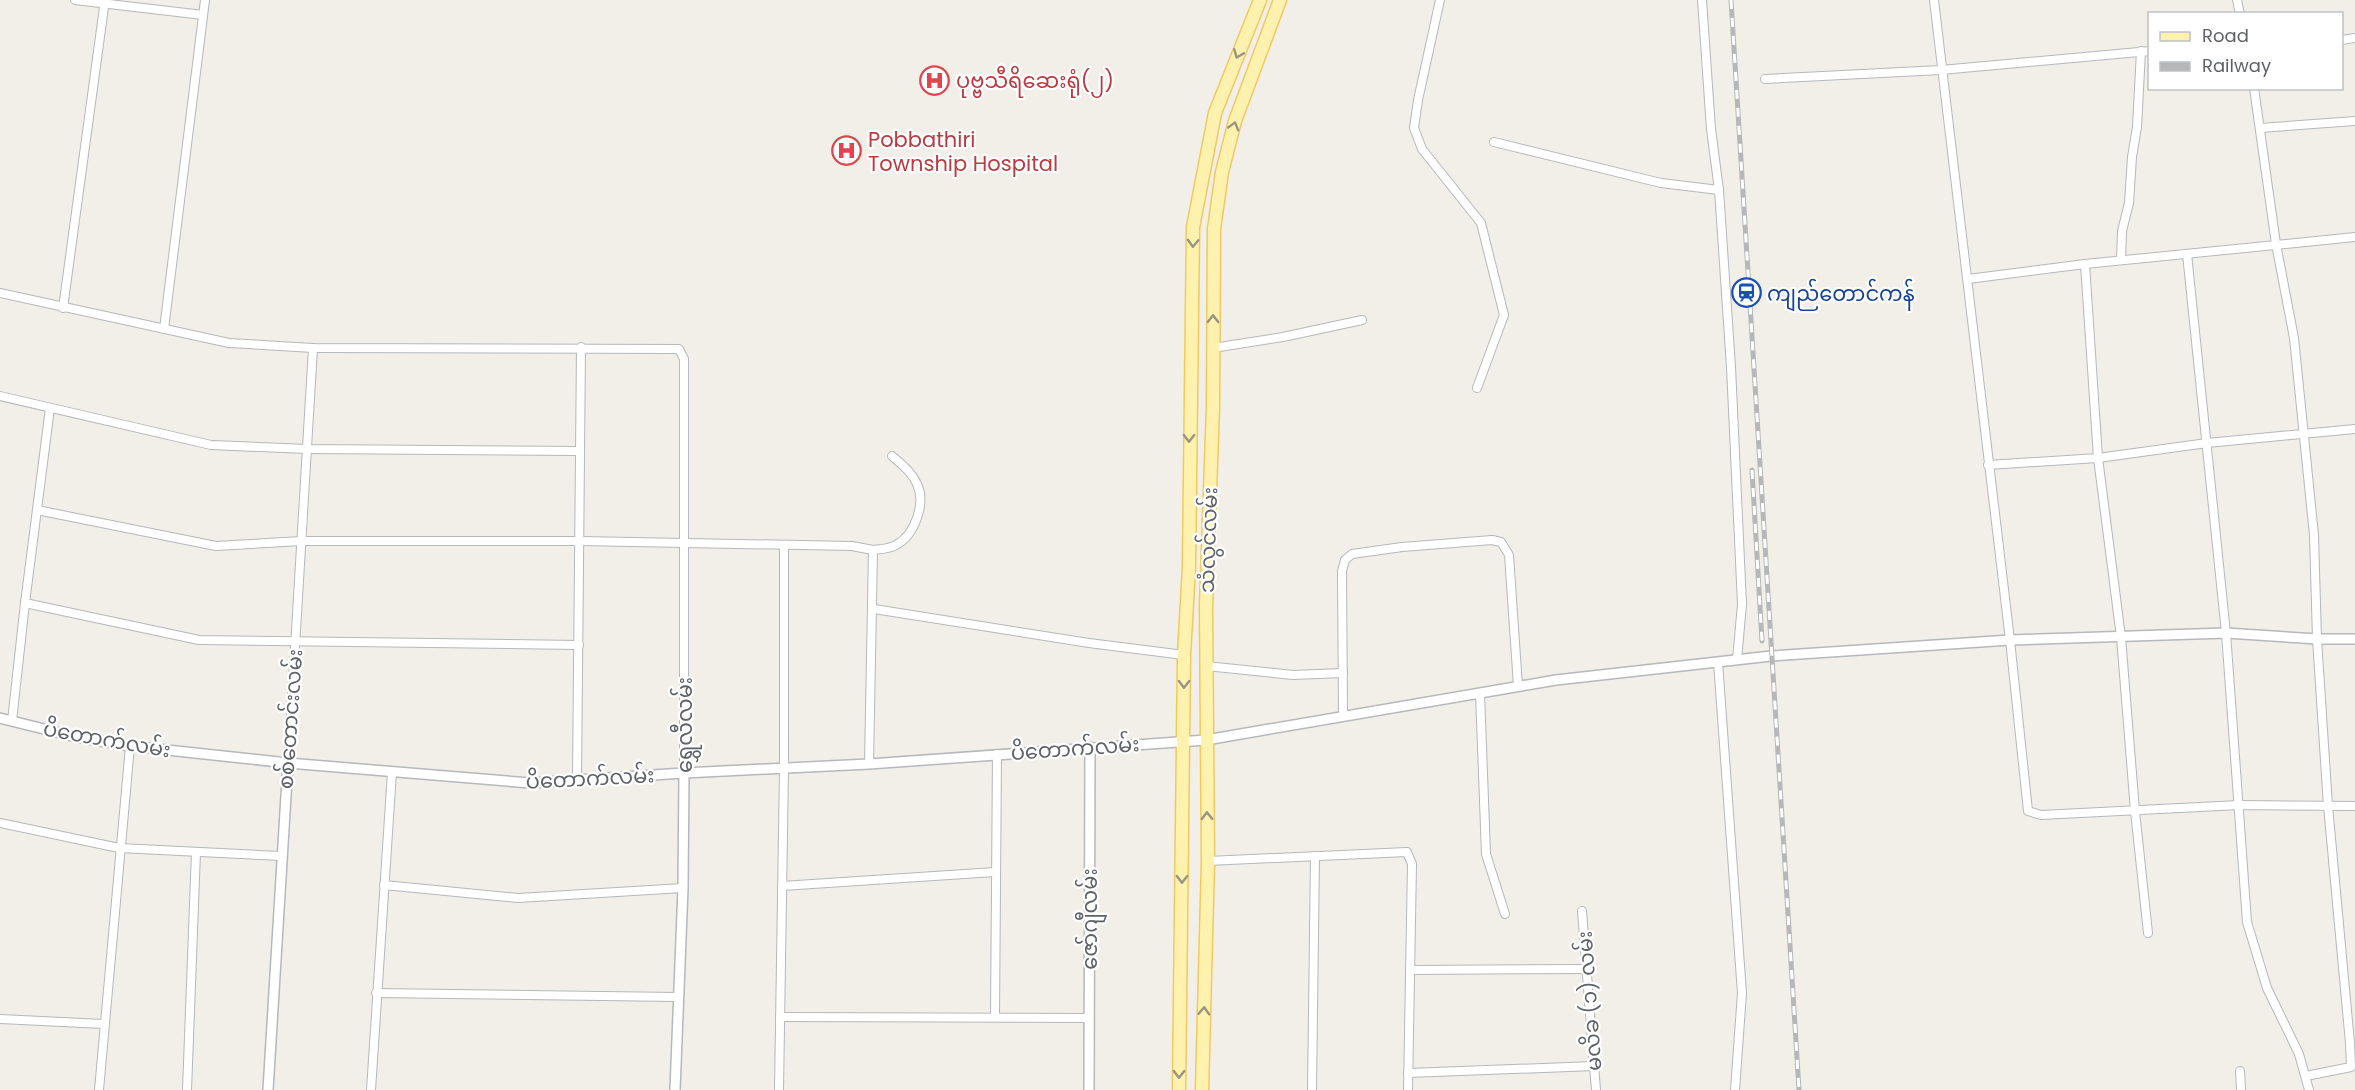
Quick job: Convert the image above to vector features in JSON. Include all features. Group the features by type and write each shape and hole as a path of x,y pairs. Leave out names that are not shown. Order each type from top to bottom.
{"main road":[{"name":"သံလွင်လမ်း","path":"1179,1090 1184,656 1189,567 1193,227 1215,113 1260,0"},
{"name":"သံလွင်လမ်း","path":"1202,1090 1208,861 1206,606 1214,229 1221,172 1235,121 1280,0"}],"street":[{"path":"75,0 203,15"},
{"path":"164,329 205,0"},
{"path":"1440,0 1414,128 1422,148 1481,223 1504,315 1477,388"},
{"path":"1702,0 1711,129 1719,190 1731,367 1741,584 1737,660"},
{"path":"1934,0 2010,640 2025,805 2028,811 2041,815 2239,806 2355,806"},
{"path":"63,308 105,2"},
{"path":"1765,79 1941,70 2145,51 2129,202 2122,231 2121,260"},
{"path":"2254,90 2276,244 2294,338 2314,535 2317,639 2328,806 2351,1067 2306,1076"},
{"path":"2260,128 2355,121"},
{"path":"1494,142 1661,183 1719,190"},
{"path":"1968,279 2121,260 2355,237"},
{"path":"2187,254 2226,633 2247,922 2267,988 2299,1054 2309,1090"},
{"path":"2085,264 2098,458 2121,637 2135,811 2148,933"},
{"path":"0,293 229,343 313,348 581,347 577,780"},
{"path":"1213,348 1362,320"},
{"name":"ရွှေလီလမ်း","path":"581,347 673,347 679,349 684,359 683,888 675,1090"},
{"name":"စစ်တောင်းလမ်း","path":"268,1090 313,348"},
{"path":"0,396 211,445 307,450 580,451"},
{"path":"12,721 50,408"},
{"path":"1988,465 2098,458 2206,443 2355,429"},
{"path":"37,510 216,546 301,542 684,541 852,546 873,550 896,545 907,537 914,525 920,506 917,483 892,456"},
{"path":"1343,716 1342,571 1345,560 1352,554 1402,547 1492,540 1501,542 1509,555 1518,686"},
{"path":"778,1090 784,768 784,545"},
{"path":"869,764 874,609 873,550"},
{"path":"25,603 199,640 579,645"},
{"path":"874,609 1078,642 1184,656"},
{"name":"ပိတောက်လမ်း","path":"0,718 76,737 130,746 288,763 530,783 869,764 1206,740 1556,680 1737,660 2010,640 2226,633 2355,639"},
{"path":"1718,662 1742,993 1735,1090"},
{"path":"1206,666 1293,675 1343,673"},
{"path":"1480,693 1486,854 1505,914"},
{"path":"99,1090 119,848 130,746"},
{"name":"ဇော်ဂျီလမ်း","path":"1089,1090 1090,747"},
{"path":"994,1017 997,754"},
{"path":"371,1090 392,772"},
{"path":"0,823 119,848 281,856"},
{"path":"187,1090 196,852"},
{"path":"1208,861 1407,852 1412,864 1408,1090"},
{"path":"1312,1090 1315,856"},
{"path":"782,886 995,872"},
{"path":"384,885 518,898 683,888"},
{"name":"မလိခ (၁) လမ်း","path":"1582,911 1596,1090"},
{"path":"1410,970 1586,969"},
{"path":"376,993 677,997"},
{"path":"780,1017 1089,1018"},
{"path":"0,1019 104,1024"},
{"path":"1408,1073 1594,1066"},
{"path":"2240,1071 2241,1090"}],"railway":[{"path":"1731,0 1799,1090"},
{"path":"1752,470 1762,641"}],"place":[{"name":"ပုဗ္ဗသီရိဆေးရုံ(၂)","path":"935,80"},
{"name":"Pobbathiri Township Hospital","path":"847,151"},
{"name":"ကျည်တောင်ကန်","path":"1746,293"}]}
